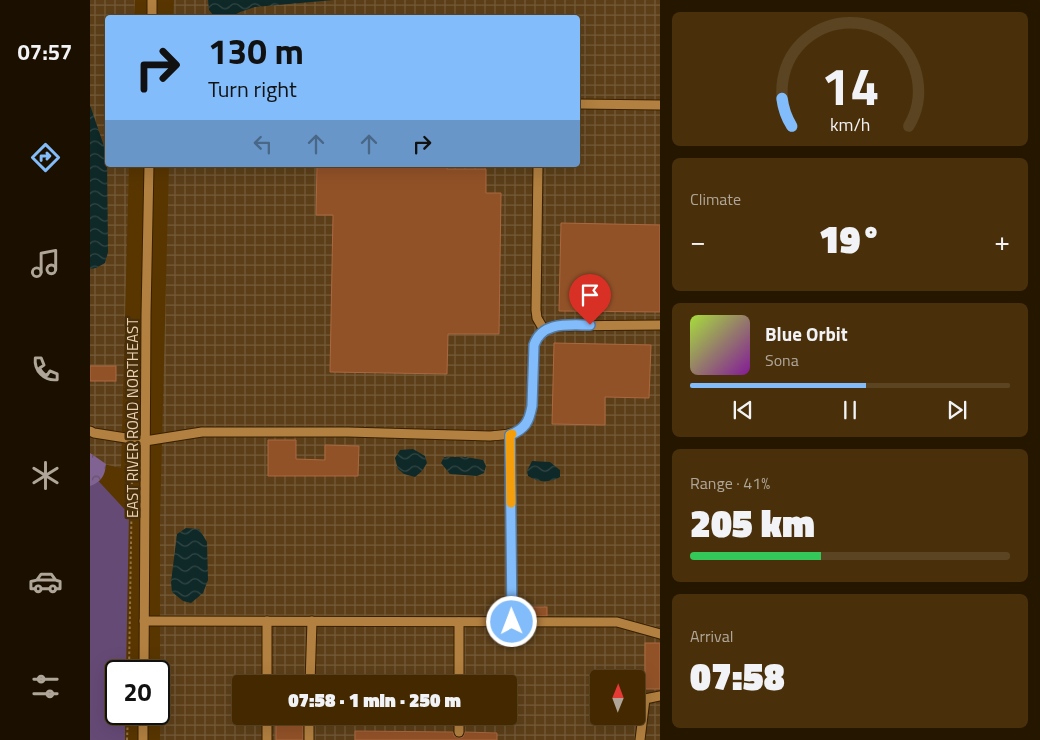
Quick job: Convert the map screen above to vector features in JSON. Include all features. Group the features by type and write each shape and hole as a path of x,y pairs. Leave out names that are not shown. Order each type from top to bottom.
{"street":[{"path":"152,0 152,15"},
{"path":"580,104 660,105"},
{"name":"EAST RIVER ROAD NORTHEAST","path":"144,660 149,167"},
{"path":"538,167 536,310 537,318 544,330"},
{"path":"90,431 145,441 202,432 510,435 520,431 527,425 531,416 534,345 537,336 544,330 554,326 660,325"},
{"path":"510,435 512,622"},
{"path":"144,621 617,622 660,634"},
{"path":"267,621 267,675"},
{"path":"310,675 312,621"},
{"path":"459,675 460,622"},
{"path":"640,740 645,699 660,696"},
{"path":"143,725 143,740"},
{"path":"267,725 267,740"},
{"path":"309,725 309,740"},
{"path":"459,725 459,732"}],"path":[{"path":"128,417 127,439 132,465 129,660"},
{"path":"128,725 128,740"}],"shaded area":[{"path":"90,0 135,0 134,15 105,15 105,167 129,167 121,468 90,461"},
{"path":"174,0 660,0 660,740 160,740 160,725 170,725 170,660 160,660 160,521 169,167 580,167 580,15 173,15"},
{"path":"90,472 129,514 126,660 105,660 105,725 125,725 125,740 90,740"}],"green space":[{"path":"90,453 106,464 102,478 90,486"}],"water":[{"path":"208,0 334,0 255,7 235,15 213,15 209,10"},
{"path":"90,105 105,149 105,167 107,167 108,252 105,263 90,269"},
{"path":"413,449 425,456 427,463 415,477 404,474 398,469 395,458 400,450"},
{"path":"444,457 466,457 483,460 486,466 484,473 477,476 450,474 441,463"},
{"path":"532,461 550,462 560,470 560,477 544,481 528,476 527,471"},
{"path":"186,528 199,529 207,542 208,580 203,593 191,603 183,601 172,592 171,582 177,534"}],"building":[{"path":"317,167 447,167 447,169 486,169 486,193 501,193 499,334 448,334 447,374 330,372 333,215 316,215"},
{"path":"561,223 660,225 660,312 559,311"},
{"path":"554,343 651,345 649,398 605,397 605,425 552,424"},
{"path":"90,366 116,366 116,381 90,381"},
{"path":"268,440 296,440 296,459 325,460 325,445 359,446 358,476 268,476"},
{"path":"519,607 547,607 547,616 519,616"},
{"path":"645,643 660,643 660,689 645,689"},
{"path":"276,725 303,725 303,740 276,740"},
{"path":"355,731 453,732 454,736 459,738 463,737 465,732 497,733 497,740 355,740"}],"slow traffic":[{"path":"511,503 510,435 512,434"}],"route":[{"path":"512,622 510,435 520,431 527,425 531,416 534,345 537,336 544,330 554,326 590,325"}]}
